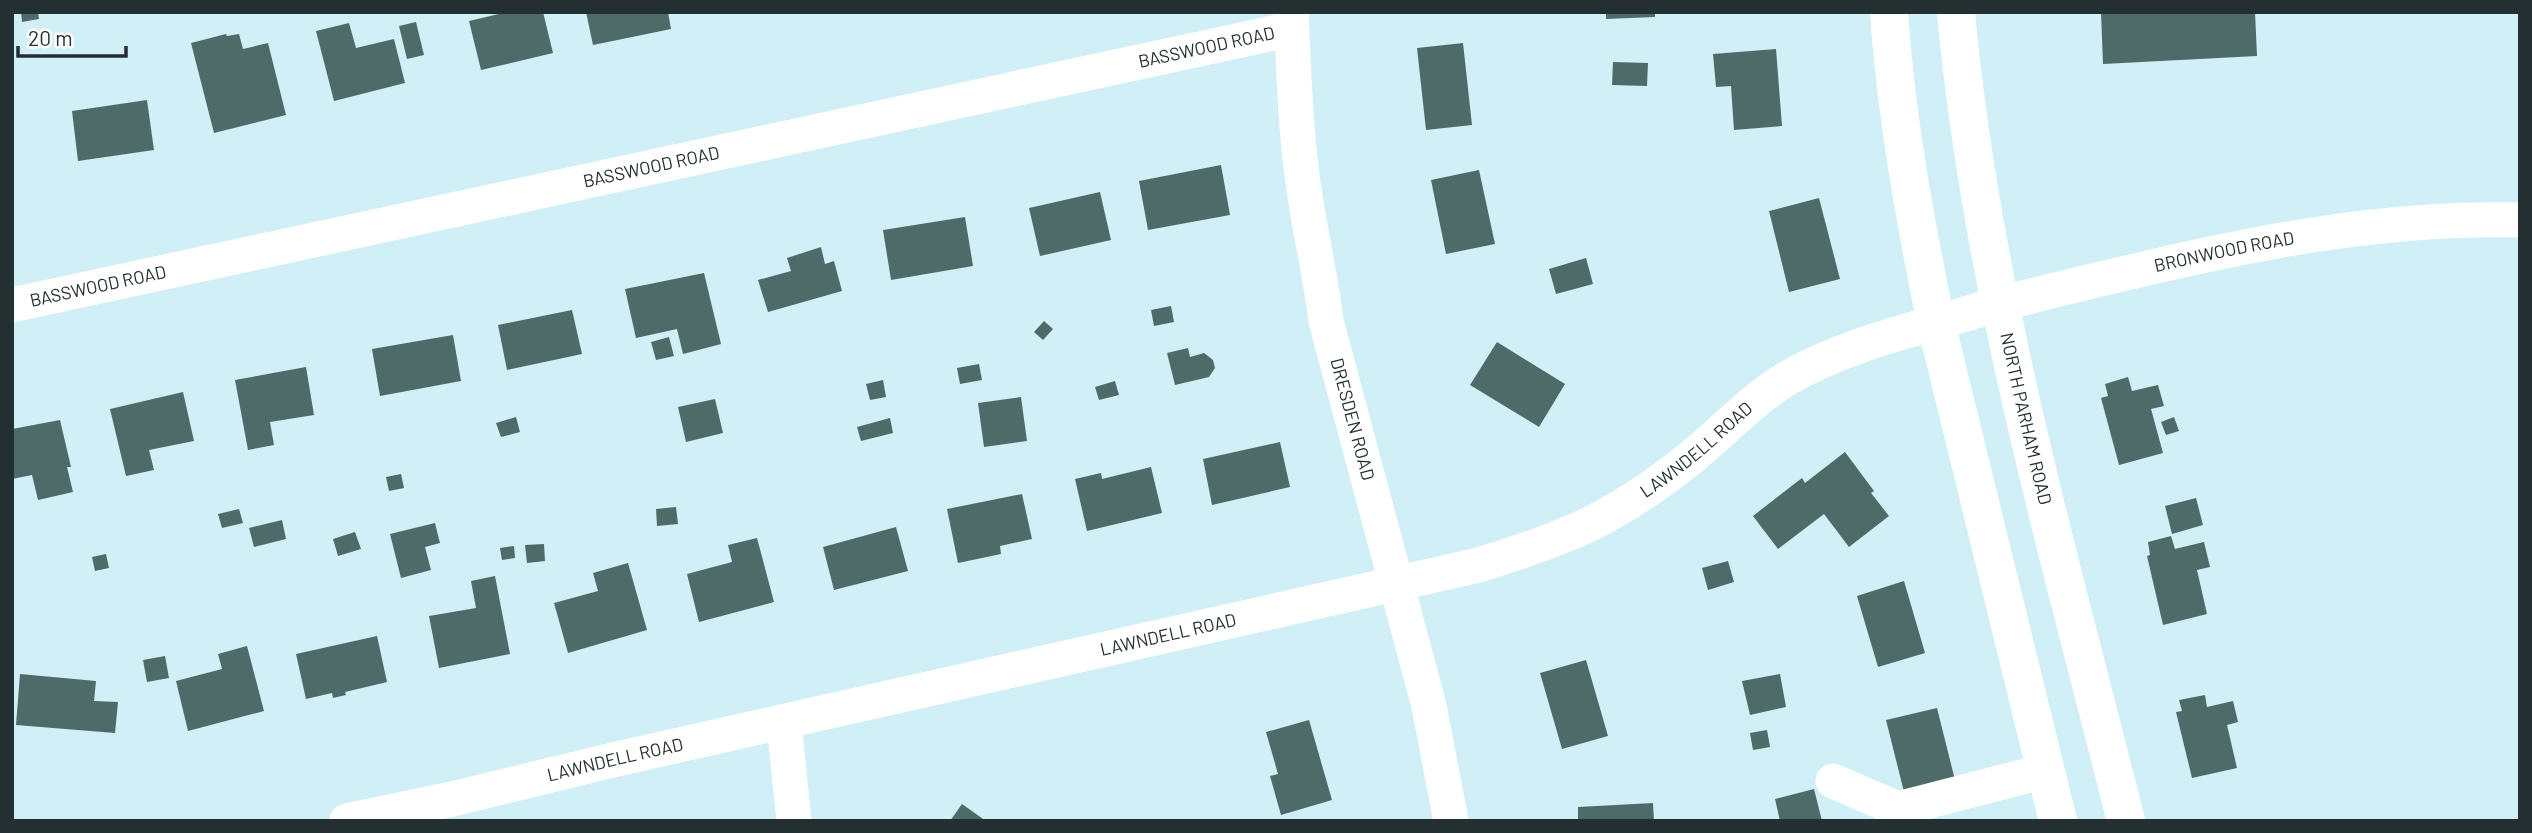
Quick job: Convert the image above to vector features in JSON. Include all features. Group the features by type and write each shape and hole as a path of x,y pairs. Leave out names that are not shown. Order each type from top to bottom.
{"highway":[{"path":"1889,12 1901,123 1921,251 1936,323 2057,821"},
{"name":"NORTH PARHAM ROAD","path":"1956,12 1972,149 1998,304 2126,821"}],"street":[{"name":"BASSWOOD ROAD","path":"12,305 1292,20"},
{"name":"DRESDEN ROAD","path":"1292,20 1297,131 1304,191 1326,321 1429,706 1451,821"},
{"name":"BRONWOOD ROAD","path":"1936,323 1998,304 2291,237 2405,222 2520,220"},
{"name":"LAWNDELL ROAD","path":"347,821 1479,565 1543,544 1591,523 1645,492 1784,381 1834,357 1936,323"},
{"path":"784,723 794,821"},
{"path":"1833,781 1898,809 2045,771"}],"building":[{"path":"21,12 38,12 39,19 22,22"},
{"path":"507,12 543,12 553,53 481,70 469,21"},
{"path":"586,12 668,12 671,29 593,45"},
{"path":"1606,12 1655,12 1655,17 1606,19"},
{"path":"2101,12 2255,12 2257,56 2103,64"},
{"path":"416,22 424,55 407,59 399,26"},
{"path":"349,23 356,48 394,39 405,83 334,101 316,31"},
{"path":"226,34 239,34 243,49 268,43 286,115 214,133 191,43"},
{"path":"1463,43 1472,125 1426,130 1417,48"},
{"path":"1776,49 1782,126 1734,130 1731,86 1716,87 1713,54"},
{"path":"1613,62 1648,63 1647,86 1612,85"},
{"path":"147,100 154,150 78,161 72,111"},
{"path":"1221,165 1230,215 1148,230 1139,181"},
{"path":"1479,170 1495,244 1446,254 1431,180"},
{"path":"1100,192 1111,240 1040,256 1029,208"},
{"path":"1819,198 1840,279 1789,292 1769,211"},
{"path":"965,217 973,266 891,280 883,230"},
{"path":"821,247 825,264 834,261 842,291 768,312 758,280 791,271 787,258"},
{"path":"1586,258 1593,284 1556,294 1549,269"},
{"path":"704,273 721,344 683,354 677,329 636,338 625,289"},
{"path":"1171,306 1174,322 1154,326 1151,310"},
{"path":"572,310 582,354 507,370 498,325"},
{"path":"1044,321 1053,329 1043,340 1034,332"},
{"path":"453,335 461,381 380,396 372,349"},
{"path":"669,337 674,356 656,360 651,342"},
{"path":"1497,342 1565,384 1539,427 1470,385"},
{"path":"1188,348 1190,357 1204,353 1213,360 1215,368 1209,377 1175,385 1167,353"},
{"path":"979,364 982,380 960,384 957,368"},
{"path":"306,367 314,415 270,422 274,445 248,450 235,380"},
{"path":"2128,377 2132,391 2158,385 2164,406 2151,409 2163,453 2119,465 2101,398 2108,396 2105,384"},
{"path":"883,380 886,397 870,400 866,384"},
{"path":"1115,381 1119,395 1099,400 1095,387"},
{"path":"183,392 194,441 149,450 154,470 126,476 110,409"},
{"path":"1021,397 1027,441 984,447 978,403"},
{"path":"715,399 723,433 686,442 678,407"},
{"path":"516,417 520,432 501,437 496,423"},
{"path":"2174,417 2179,431 2166,435 2161,422"},
{"path":"890,418 893,433 861,441 857,427"},
{"path":"60,420 71,467 67,467 73,492 38,500 32,475 12,479 12,429"},
{"path":"1280,442 1290,487 1212,505 1203,459"},
{"path":"1845,452 1889,516 1849,547 1824,514 1778,549 1753,516 1802,478 1805,483"},
{"path":"1151,467 1162,513 1087,531 1075,479 1101,473 1102,479"},
{"path":"401,474 404,488 389,491 386,477"},
{"path":"1022,494 1032,539 1000,546 1001,554 958,563 947,509"},
{"path":"2196,498 2203,525 2172,534 2165,506"},
{"path":"676,507 678,524 657,526 656,509"},
{"path":"239,509 243,523 222,528 218,514"},
{"path":"282,520 286,539 254,547 249,528"},
{"path":"435,523 440,543 425,547 431,570 401,578 390,534"},
{"path":"896,527 908,571 834,590 823,547"},
{"path":"355,532 361,549 338,556 333,539"},
{"path":"2171,536 2175,549 2204,542 2210,567 2197,570 2207,614 2163,625 2147,556 2150,555 2148,542"},
{"path":"757,538 774,602 699,622 687,574 732,562 728,545"},
{"path":"544,544 545,561 527,563 525,545"},
{"path":"514,546 515,558 502,560 500,548"},
{"path":"106,554 109,568 95,571 92,557"},
{"path":"1728,561 1734,582 1708,590 1702,568"},
{"path":"628,563 647,630 568,653 554,603 598,591 593,573"},
{"path":"495,576 510,654 439,668 429,616 476,608 471,581"},
{"path":"1904,581 1925,653 1878,667 1857,596"},
{"path":"377,636 387,682 345,692 346,695 333,698 332,693 306,699 296,654"},
{"path":"247,646 264,711 188,731 176,681 222,669 218,654"},
{"path":"165,656 169,678 147,682 143,660"},
{"path":"1586,660 1608,736 1562,749 1540,673"},
{"path":"20,674 96,681 94,701 118,702 115,733 16,725"},
{"path":"1780,674 1786,707 1750,715 1742,681"},
{"path":"2205,695 2207,707 2233,701 2238,722 2227,725 2237,768 2192,778 2176,712 2182,711 2179,700"},
{"path":"1937,708 1956,784 1905,796 1886,720"},
{"path":"1309,720 1332,800 1281,815 1270,776 1278,774 1266,732"},
{"path":"1767,730 1770,747 1753,750 1750,733"},
{"path":"1814,789 1822,821 1780,821 1775,799"},
{"path":"1653,803 1654,821 1578,821 1578,807"},
{"path":"962,804 986,821 950,821"}]}
